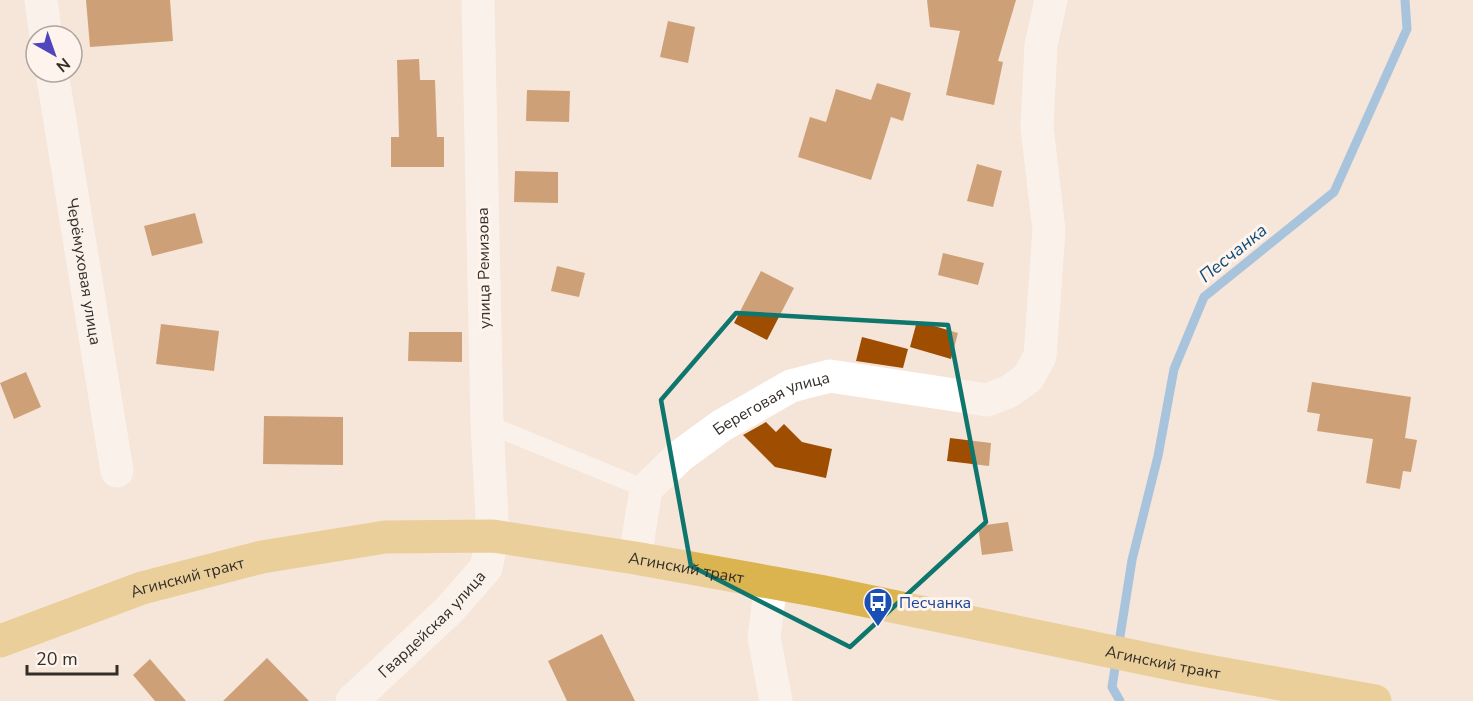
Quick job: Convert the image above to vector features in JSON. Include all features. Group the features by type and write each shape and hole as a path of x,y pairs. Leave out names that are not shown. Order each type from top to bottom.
{"highway":[{"name":"Агинский тракт","path":"0,642 142,588 262,557 385,537 493,536 635,558 819,591 1186,666 1375,701"}],"street":[{"path":"41,0 44,24"},
{"name":"улица Ремизова","path":"478,0 487,424 493,536"},
{"name":"Береговая улица","path":"646,489 680,456 721,426 791,386 801,383 830,376 987,400 1008,392 1028,378 1040,356 1048,230 1037,127 1041,45 1051,0"},
{"name":"Черёмуховая улица","path":"54,84 117,471"},
{"path":"635,558 646,489"},
{"name":"Гвардейская улица","path":"352,701 449,610 486,568 493,536"},
{"path":"771,583 764,637 776,701"}],"lane":[{"path":"487,424 646,489"}],"highlighted area":[{"path":"736,313 948,325 986,522 850,647 691,566 661,400"}],"building":[{"path":"86,0 170,0 173,41 90,47"},
{"path":"927,0 1016,0 998,61 1003,62 994,105 946,95 960,31 930,27"},
{"path":"668,21 695,27 688,63 660,57"},
{"path":"419,59 420,80 435,80 437,137 444,137 444,167 391,167 391,137 399,137 397,60"},
{"path":"877,83 911,93 903,121 891,117 871,180 798,157 810,117 826,122 836,89 871,100"},
{"path":"527,90 570,91 569,122 526,121"},
{"path":"977,164 1002,171 993,207 967,201"},
{"path":"515,171 558,172 558,203 514,202"},
{"path":"195,213 203,243 152,256 144,226"},
{"path":"943,253 984,263 978,285 938,275"},
{"path":"557,266 585,273 579,297 551,291"},
{"path":"761,271 794,288 767,340 734,323"},
{"path":"917,321 958,333 951,359 910,347"},
{"path":"161,324 219,331 214,371 156,364"},
{"path":"409,332 462,332 462,362 408,361"},
{"path":"862,337 908,349 903,368 856,361"},
{"path":"26,372 41,407 14,419 0,383"},
{"path":"1312,382 1411,397 1405,438 1417,440 1411,472 1403,471 1400,489 1366,483 1373,439 1317,431 1320,414 1307,412"},
{"path":"264,416 343,417 343,465 263,464"},
{"path":"766,422 776,432 784,424 802,442 832,449 826,478 775,467 743,435"},
{"path":"950,438 991,443 989,466 947,461"},
{"path":"1008,522 1013,551 982,555 978,526"},
{"path":"602,634 635,701 567,701 548,661"},
{"path":"267,658 309,701 223,701"},
{"path":"150,659 186,701 155,701 133,675"}],"waterway":[{"name":"Песчанка","path":"1120,701 1112,687 1132,560 1158,456 1174,369 1204,297 1334,192 1407,29 1405,0"}],"place":[{"name":"Песчанка","path":"878,628"}]}
